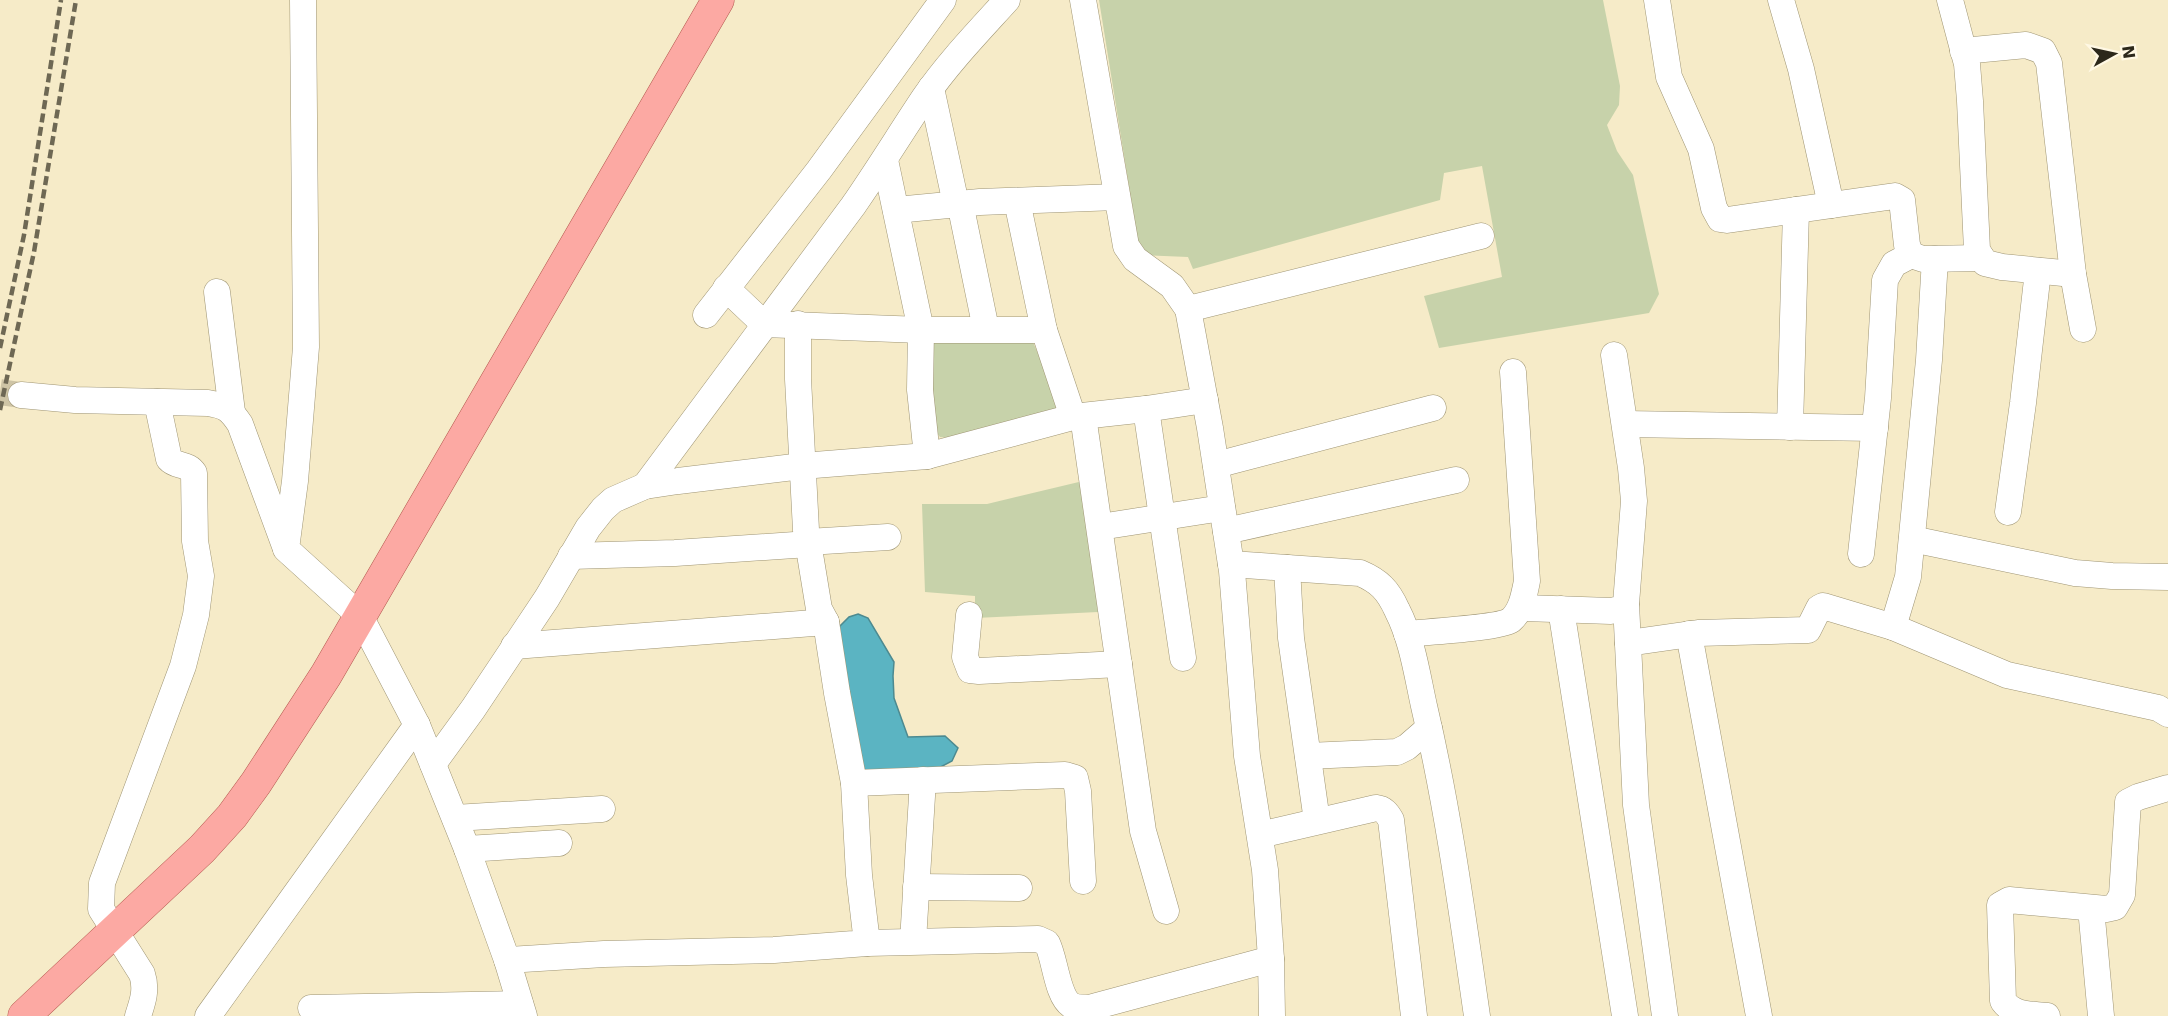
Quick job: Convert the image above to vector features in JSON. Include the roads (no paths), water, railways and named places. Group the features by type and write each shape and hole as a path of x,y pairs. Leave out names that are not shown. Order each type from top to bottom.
{"main road":[{"path":"24,1016 202,849 232,816 256,783 326,675 718,0"}],"street":[{"path":"286,549 295,481 306,337 303,0"},
{"path":"706,315 819,170 943,0"},
{"path":"645,486 885,160 931,88 1007,0"},
{"path":"1083,0 1126,246 1135,259 1172,286 1188,309 1205,400 1231,564 1247,756 1260,835 1271,959 1272,1016"},
{"path":"1657,0 1670,77 1699,143 1714,208 1720,219 1727,220 1895,196 1902,200 1907,245 1923,257 1929,360 1908,576 1893,627"},
{"path":"1781,0 1801,69 1832,205"},
{"path":"1950,0 1967,64 1971,101 1977,250 1985,263 2002,267 2073,274"},
{"path":"1963,51 2026,45 2043,51 2049,63 2073,274 2083,329"},
{"path":"931,88 986,329"},
{"path":"885,160 921,330 920,390 927,456"},
{"path":"896,210 958,204 1117,197"},
{"path":"1017,201 1044,330 1078,417 1100,527 1143,831 1166,910"},
{"path":"1790,427 1796,210"},
{"path":"1188,309 1481,236"},
{"path":"1861,554 1875,428 1885,280 1894,264 1923,257 1982,258"},
{"path":"2008,512 2038,271"},
{"path":"726,288 764,324 921,330 1044,330"},
{"path":"217,292 232,412"},
{"path":"798,324 798,379 808,543 819,609 826,622 854,783 859,875 867,944"},
{"path":"1614,356 1634,501 1626,604 1636,805 1665,1016"},
{"path":"1407,634 1502,623 1509,621 1521,608 1527,581 1513,372"},
{"path":"21,395 75,400 208,403 221,405 232,412 240,424 286,549 360,616 417,725 467,849 507,960 522,1010 311,1008"},
{"path":"433,765 474,709 547,597 588,528 613,500 645,486 802,466 927,456 1078,417 1205,400"},
{"path":"138,1016 145,993 145,983 142,974 101,909 102,883 183,666 196,615 201,576 195,541 194,473 188,466 173,463 169,459 157,402"},
{"path":"1216,465 1433,408"},
{"path":"1146,409 1183,658"},
{"path":"1625,424 1875,428"},
{"path":"1100,527 1163,517 1224,520 1456,480"},
{"path":"571,556 675,553 888,537"},
{"path":"1912,539 2075,573 2168,577"},
{"path":"1231,564 1360,573 1376,579 1397,609 1407,634 1429,728 1459,889 1477,1016"},
{"path":"1287,568 1291,638 1317,821"},
{"path":"1521,608 1618,610 1626,604"},
{"path":"1628,643 1689,634 1808,630 1821,606 1893,627 2007,675 2158,708 2168,714"},
{"path":"1561,609 1625,1016"},
{"path":"969,615 964,657 970,670 1119,664"},
{"path":"514,646 826,622"},
{"path":"1689,634 1759,1016"},
{"path":"208,1016 417,725"},
{"path":"1308,756 1397,752 1407,747 1429,728"},
{"path":"854,783 1065,775 1074,778 1078,791 1083,881"},
{"path":"913,941 923,780"},
{"path":"2047,1016 2015,1012 2003,1001 2000,905 2009,900 2106,909 2115,907 2122,895 2128,802 2168,788"},
{"path":"1260,835 1376,808 1382,809 1391,820 1414,1016"},
{"path":"455,818 602,809"},
{"path":"467,849 559,843"},
{"path":"916,887 1019,888"},
{"path":"2091,908 2101,1016"},
{"path":"507,960 604,954 774,950 913,941 1038,939 1047,943 1052,953 1061,991 1068,1004 1077,1008 1089,1008 1271,959"}],"water":[{"path":"858,614 868,618 894,662 894,698 908,737 945,736 958,748 952,761 929,773 872,775 862,767 835,631 849,617"}],"tunnel":[{"path":"0,392 21,395"}],"railway":[{"path":"0,348 24,235 61,0"},
{"path":"0,410 34,252 76,0"}]}
